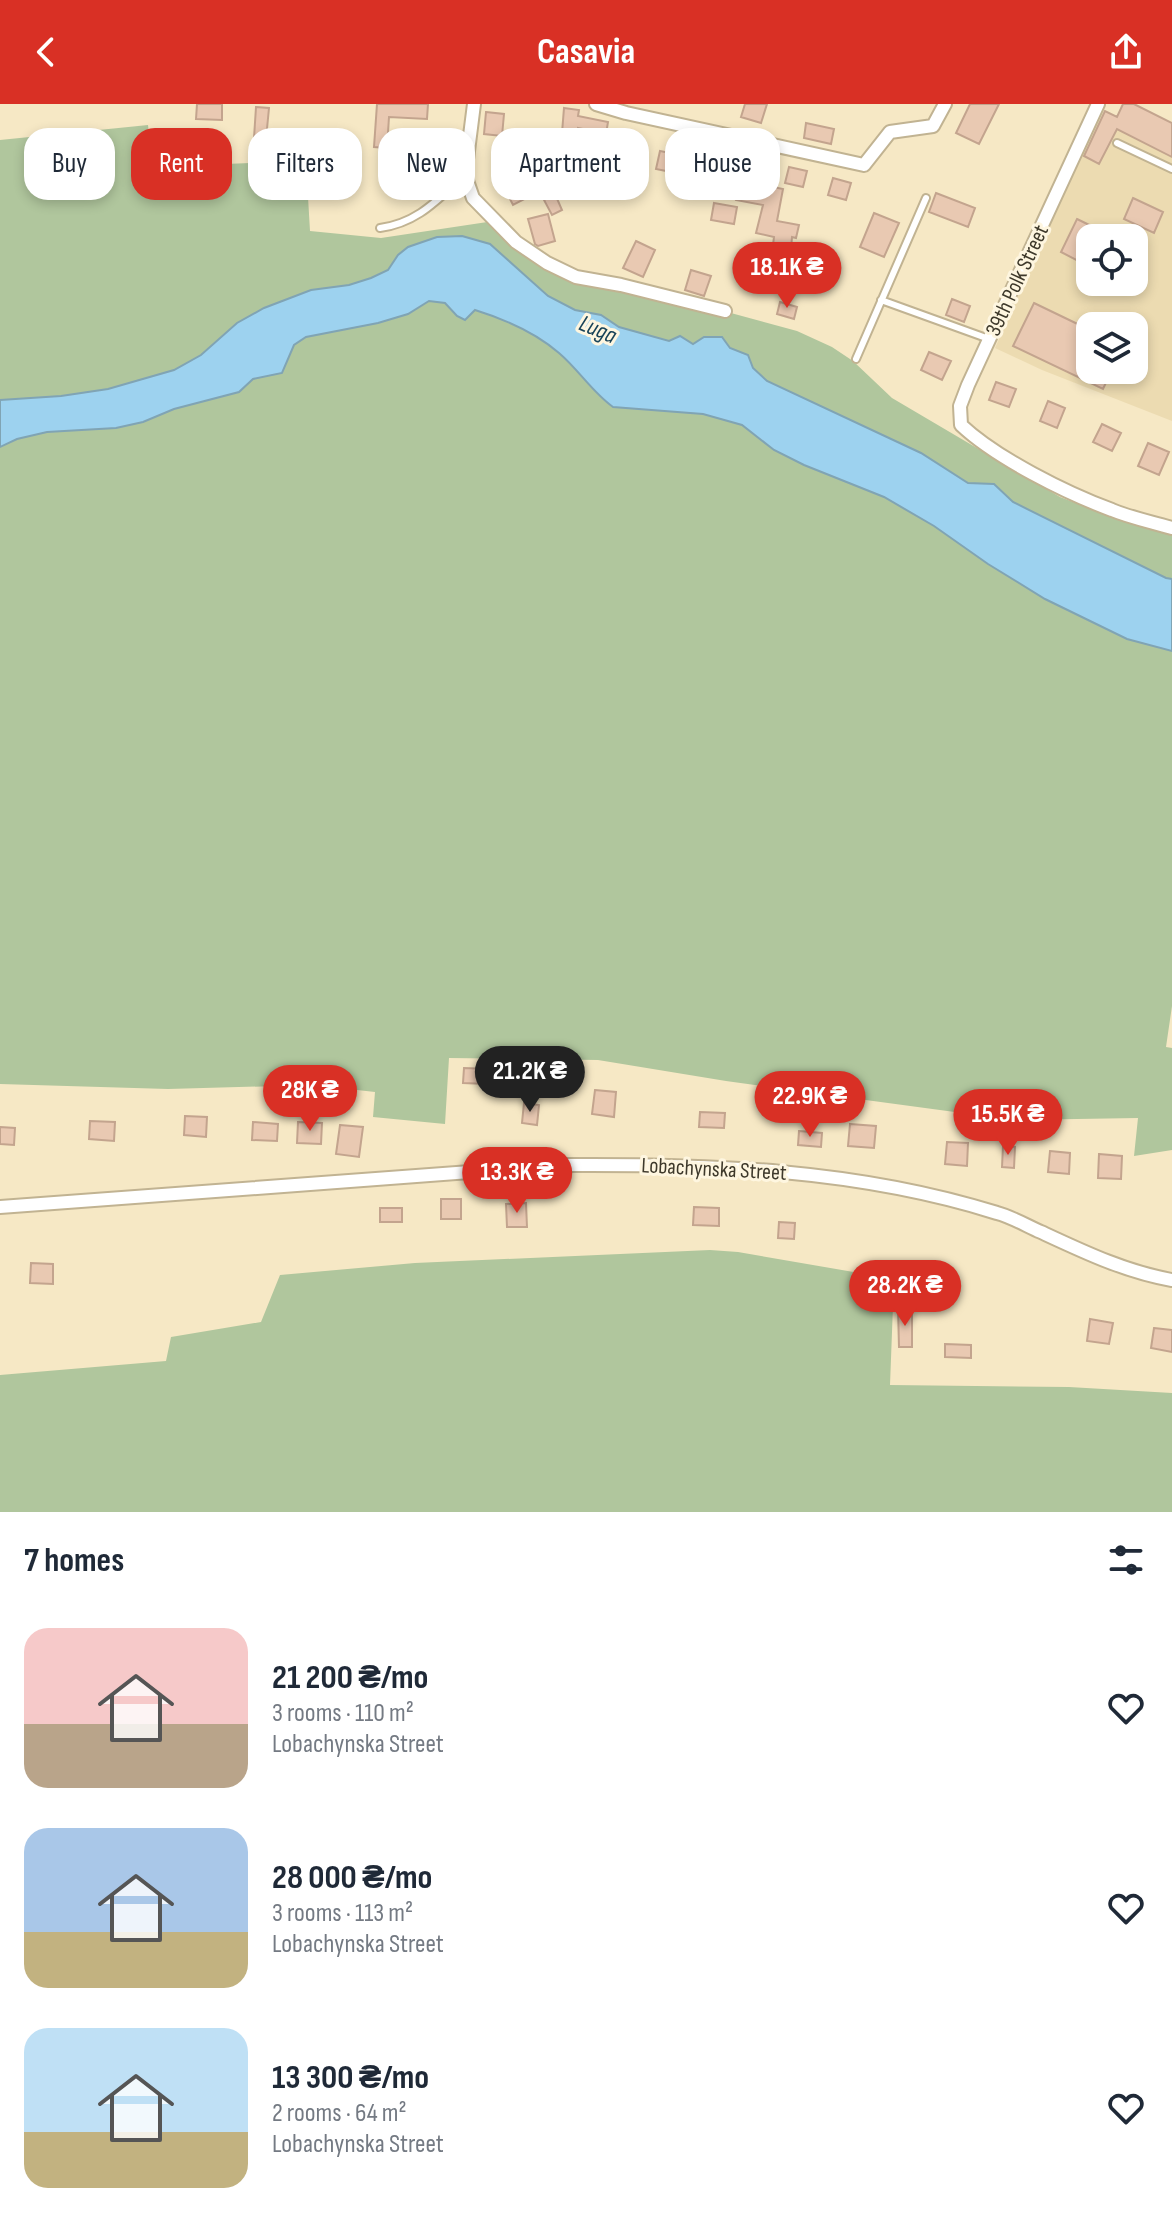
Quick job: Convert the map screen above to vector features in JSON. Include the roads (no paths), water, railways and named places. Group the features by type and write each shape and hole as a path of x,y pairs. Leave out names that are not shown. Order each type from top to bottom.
{"street":[{"path":"471,128 474,104"},
{"path":"596,104 864,165 890,132 933,126 945,104"},
{"name":"39th Polk Street","path":"1098,104 968,385 959,414 961,425 977,441 1042,478 1113,510 1172,528"},
{"path":"475,200 516,242 547,263 576,277 725,311"},
{"name":"Lobachynska Street","path":"0,1207 565,1165 747,1168 804,1173 932,1195 1000,1213 1093,1256 1148,1276 1172,1280"}],"lane":[{"path":"1117,143 1172,169"},
{"path":"856,359 926,198"},
{"path":"380,228 413,219 435,200"},
{"path":"881,300 989,339"}],"water":[{"name":"Luga","path":"462,236 490,244 548,296 575,310 601,315 619,327 669,341 680,336 693,344 704,337 722,337 730,348 748,355 753,368 767,381 921,453 968,483 994,484 1013,502 1172,579 1172,651 1127,639 1045,599 884,497 774,450 742,425 703,414 613,407 540,339 508,322 475,310 465,320 445,303 429,301 408,314 378,323 306,337 294,345 282,373 253,379 239,392 174,409 143,422 116,428 47,432 17,439 0,447 0,400 108,389 174,370 201,355 237,323 264,308 311,290 349,285 371,278 388,270 408,247 437,237"}]}
